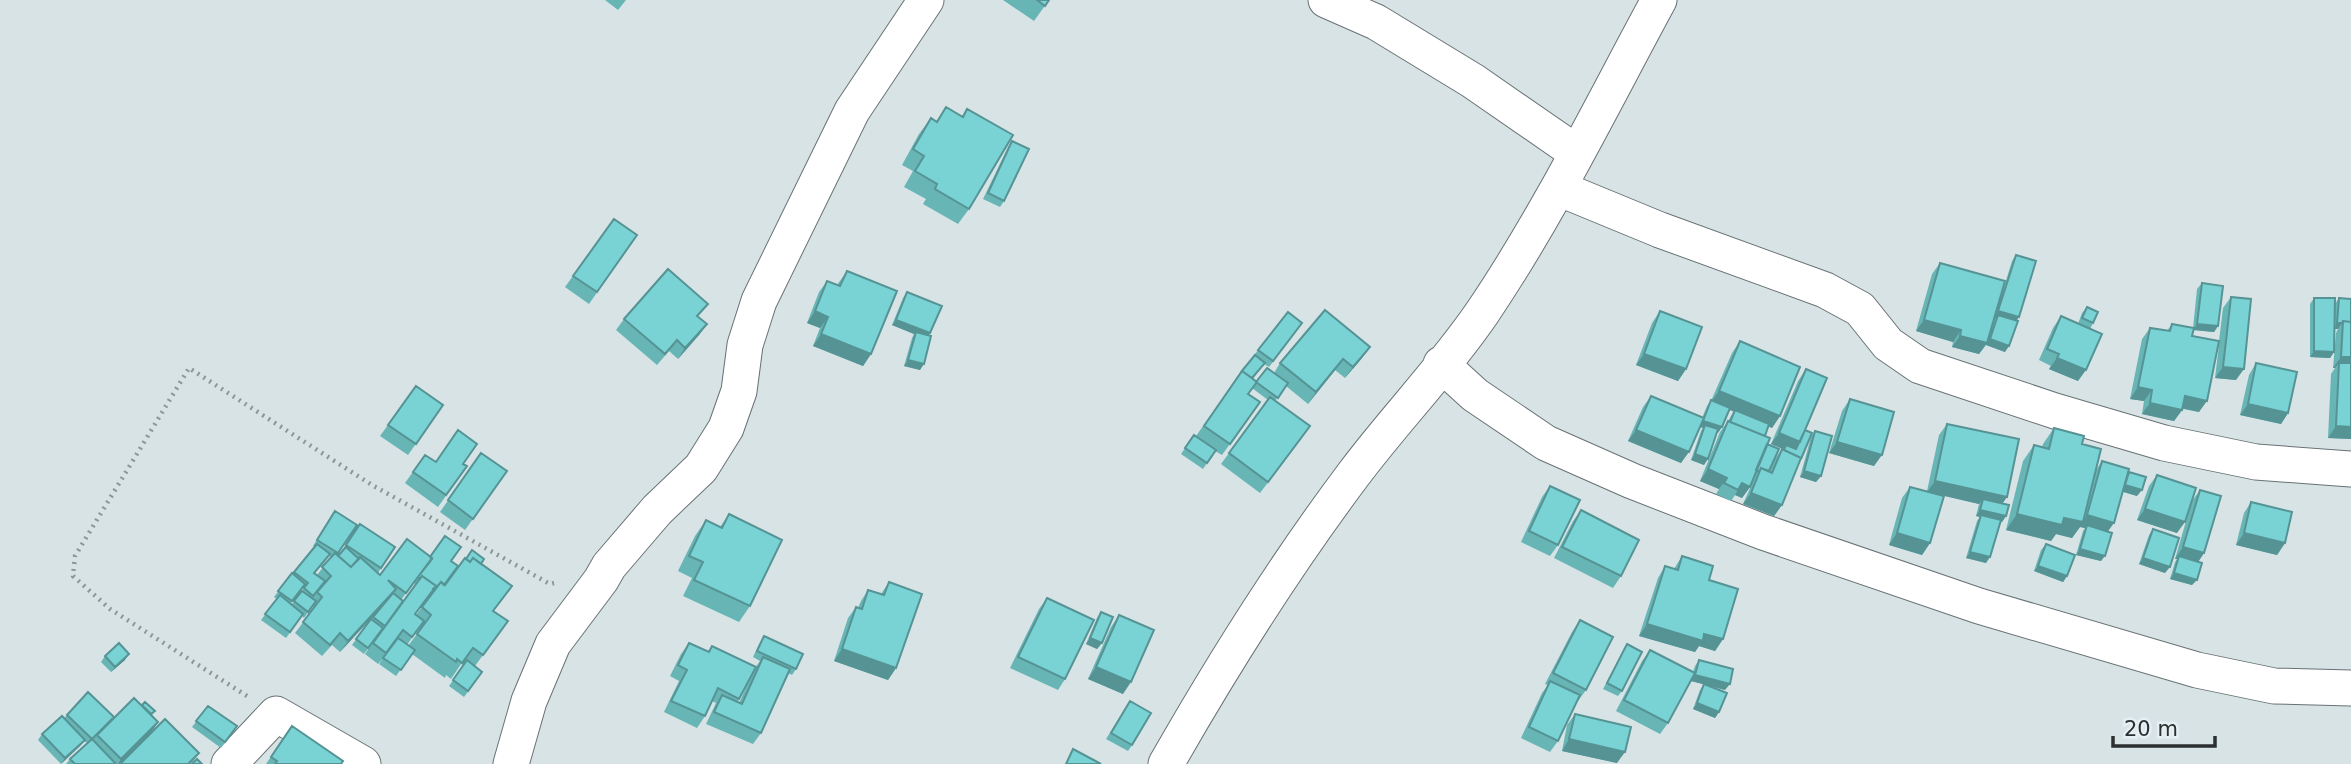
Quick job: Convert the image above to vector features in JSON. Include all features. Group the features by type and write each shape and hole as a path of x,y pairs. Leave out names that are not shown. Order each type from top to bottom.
{"street":[{"path":"511,764 529,701 553,644 601,580 608,566 657,510 701,468 726,428 739,391 745,345 759,302 852,111 926,0"},
{"path":"1326,0 1376,22 1452,68 1577,153"},
{"path":"1166,764 1218,674 1274,587 1353,474 1479,317 1507,275 1558,188 1659,0"},
{"path":"1558,188 1825,290 1860,309 1888,344 1920,366 2055,411 2164,443 2256,462 2351,469"},
{"path":"1441,364 1475,395 1546,443 1632,481 1762,532 1979,606 2197,670 2274,686 2351,688"},
{"path":"229,764 276,714 363,764"}],"path":[{"path":"276,714 110,609 72,576 75,556 189,368 372,485 550,584 601,580"}],"building":[{"path":"1037,0 1049,0 1045,6"},
{"path":"946,107 963,117 967,109 1013,135 969,209 935,189 937,184 915,171 924,156 913,149 931,118 937,122"},
{"path":"1012,141 1029,149 1004,201 988,193"},
{"path":"614,219 637,235 597,292 573,276"},
{"path":"2016,255 2036,261 2019,317 1998,311"},
{"path":"1940,263 2005,281 1987,343 1960,336 1961,330 1924,320"},
{"path":"668,269 708,304 697,316 707,324 685,348 677,340 665,354 624,319"},
{"path":"847,271 897,291 871,354 821,334 828,317 815,311 827,281 840,286"},
{"path":"2202,283 2223,286 2218,326 2197,324"},
{"path":"907,292 942,306 930,333 896,320"},
{"path":"2231,297 2251,299 2244,369 2223,367"},
{"path":"2314,298 2335,298 2334,352 2314,351"},
{"path":"2339,298 2351,299 2351,322 2337,323"},
{"path":"2087,307 2098,312 2093,323 2082,318"},
{"path":"1325,310 1370,347 1353,367 1343,359 1316,392 1280,363"},
{"path":"1660,311 1702,327 1686,369 1644,354"},
{"path":"1288,312 1302,323 1273,361 1258,350"},
{"path":"1998,315 2018,321 2009,346 1990,339"},
{"path":"2061,316 2102,334 2086,370 2057,358 2059,354 2047,349"},
{"path":"2343,321 2351,322 2351,357 2341,357"},
{"path":"2172,324 2194,328 2192,336 2219,341 2207,401 2185,396 2182,410 2150,403 2152,390 2138,387 2150,328 2170,331"},
{"path":"916,332 931,336 924,364 908,360"},
{"path":"1740,341 1800,367 1780,416 1719,391"},
{"path":"1255,355 1265,363 1252,378 1241,372"},
{"path":"2256,363 2297,372 2288,413 2248,404"},
{"path":"2339,363 2351,363 2351,427 2336,426"},
{"path":"1267,368 1288,383 1278,398 1256,382"},
{"path":"1806,369 1827,378 1800,442 1779,433"},
{"path":"1242,371 1257,382 1248,394 1260,402 1230,444 1204,426"},
{"path":"416,386 443,405 416,444 388,425"},
{"path":"1651,396 1704,418 1689,452 1636,430"},
{"path":"1270,397 1310,426 1268,482 1229,453"},
{"path":"1850,399 1894,412 1882,455 1837,442"},
{"path":"1711,400 1730,408 1722,427 1703,421"},
{"path":"1735,410 1769,424 1765,436 1730,422"},
{"path":"1728,421 1770,438 1750,487 1742,483 1738,490 1724,483 1727,478 1708,469"},
{"path":"1947,424 2019,439 2007,497 1935,481"},
{"path":"1705,425 1718,429 1708,459 1695,454"},
{"path":"2054,428 2084,436 2082,444 2101,449 2083,522 2064,518 2062,525 2017,514 2034,445 2049,449"},
{"path":"458,430 477,444 463,464 467,466 446,495 413,472 425,455 436,462"},
{"path":"1805,430 1812,433 1801,459 1784,450 1786,445 1796,449"},
{"path":"1815,431 1832,436 1821,476 1804,471"},
{"path":"1194,435 1216,450 1207,463 1185,448"},
{"path":"1767,444 1779,449 1769,471 1761,468 1759,472 1756,470"},
{"path":"1782,449 1801,458 1782,505 1751,493 1761,468 1772,473"},
{"path":"481,453 507,471 473,519 448,500"},
{"path":"2102,461 2129,469 2114,523 2087,515"},
{"path":"2129,472 2146,477 2142,490 2125,485"},
{"path":"2157,475 2196,488 2185,522 2145,509"},
{"path":"1550,486 1580,500 1558,545 1529,531"},
{"path":"1910,487 1944,496 1930,543 1897,533"},
{"path":"2200,490 2221,496 2204,553 2183,547"},
{"path":"1983,499 2009,505 2006,516 1980,510"},
{"path":"2251,502 2292,512 2285,543 2244,533"},
{"path":"1581,510 1639,540 1621,576 1562,547"},
{"path":"335,511 357,525 338,553 317,540"},
{"path":"729,514 782,540 750,606 694,580 703,562 689,556 706,520 722,528"},
{"path":"1981,515 2001,520 1990,557 1970,552"},
{"path":"360,524 395,547 381,568 346,545"},
{"path":"2087,525 2112,533 2105,556 2080,549"},
{"path":"2153,529 2179,538 2170,567 2143,558"},
{"path":"445,536 461,547 451,561 458,566 444,585 441,582 434,590 436,586 422,576 420,579 418,577"},
{"path":"407,539 432,558 406,593 388,580 396,589 348,641 340,633 330,645 303,622 322,597 317,592 331,576 322,567 335,553 351,567 360,557 380,575"},
{"path":"317,544 330,554 314,573 325,581 313,596 304,588 308,583 294,572"},
{"path":"2046,544 2075,555 2067,576 2038,566"},
{"path":"346,547 359,559 351,567 338,556"},
{"path":"472,550 484,559 481,564 473,558 470,562 466,559"},
{"path":"1682,556 1713,566 1709,580 1738,589 1723,639 1704,634 1703,641 1647,624 1665,566 1678,570"},
{"path":"2179,556 2202,563 2197,580 2174,573"},
{"path":"465,558 470,562 473,558 512,586 493,611 508,621 483,655 473,648 462,663 457,659 456,662 417,634 431,615 422,607 441,582 445,585"},
{"path":"292,573 305,584 292,601 278,591"},
{"path":"422,576 436,586 415,614 424,621 412,637 403,630 386,653 373,643"},
{"path":"889,582 922,594 896,668 842,649 856,607 862,609 868,590 884,595"},
{"path":"302,591 316,601 308,612 294,601"},
{"path":"393,593 403,601 385,626 373,617"},
{"path":"280,595 303,614 290,632 265,614"},
{"path":"1047,598 1094,620 1065,679 1018,657"},
{"path":"1101,612 1113,617 1102,643 1090,638"},
{"path":"1119,615 1154,630 1131,682 1096,667"},
{"path":"371,619 383,628 368,648 356,639"},
{"path":"1580,620 1613,637 1586,690 1553,673"},
{"path":"764,636 803,654 796,669 757,651"},
{"path":"398,638 415,650 401,670 383,658"},
{"path":"119,643 129,654 115,667 105,656"},
{"path":"689,643 709,652 712,646 756,667 739,699 718,688 705,716 671,701 687,670 678,665"},
{"path":"1627,644 1642,652 1622,691 1607,683"},
{"path":"1650,650 1695,673 1668,723 1624,700"},
{"path":"763,657 790,669 761,733 714,712 722,695 742,704"},
{"path":"467,660 482,672 468,691 453,680"},
{"path":"1699,660 1733,669 1730,684 1695,675"},
{"path":"1550,681 1580,695 1558,741 1529,727"},
{"path":"1704,684 1727,693 1719,712 1697,703"},
{"path":"88,692 114,717 92,739 67,715"},
{"path":"134,698 158,722 121,759 97,735"},
{"path":"1130,701 1151,713 1132,745 1111,733"},
{"path":"145,702 155,711 151,714 142,705"},
{"path":"208,706 237,726 225,742 196,721"},
{"path":"1575,714 1631,727 1625,752 1569,739"},
{"path":"62,716 85,740 65,758 42,734"},
{"path":"165,719 199,753 188,764 120,764"},
{"path":"292,726 343,761 341,764 275,764 277,761 271,757"},
{"path":"92,739 116,764 75,764 70,759"},
{"path":"1073,749 1101,764 1066,764"}]}
